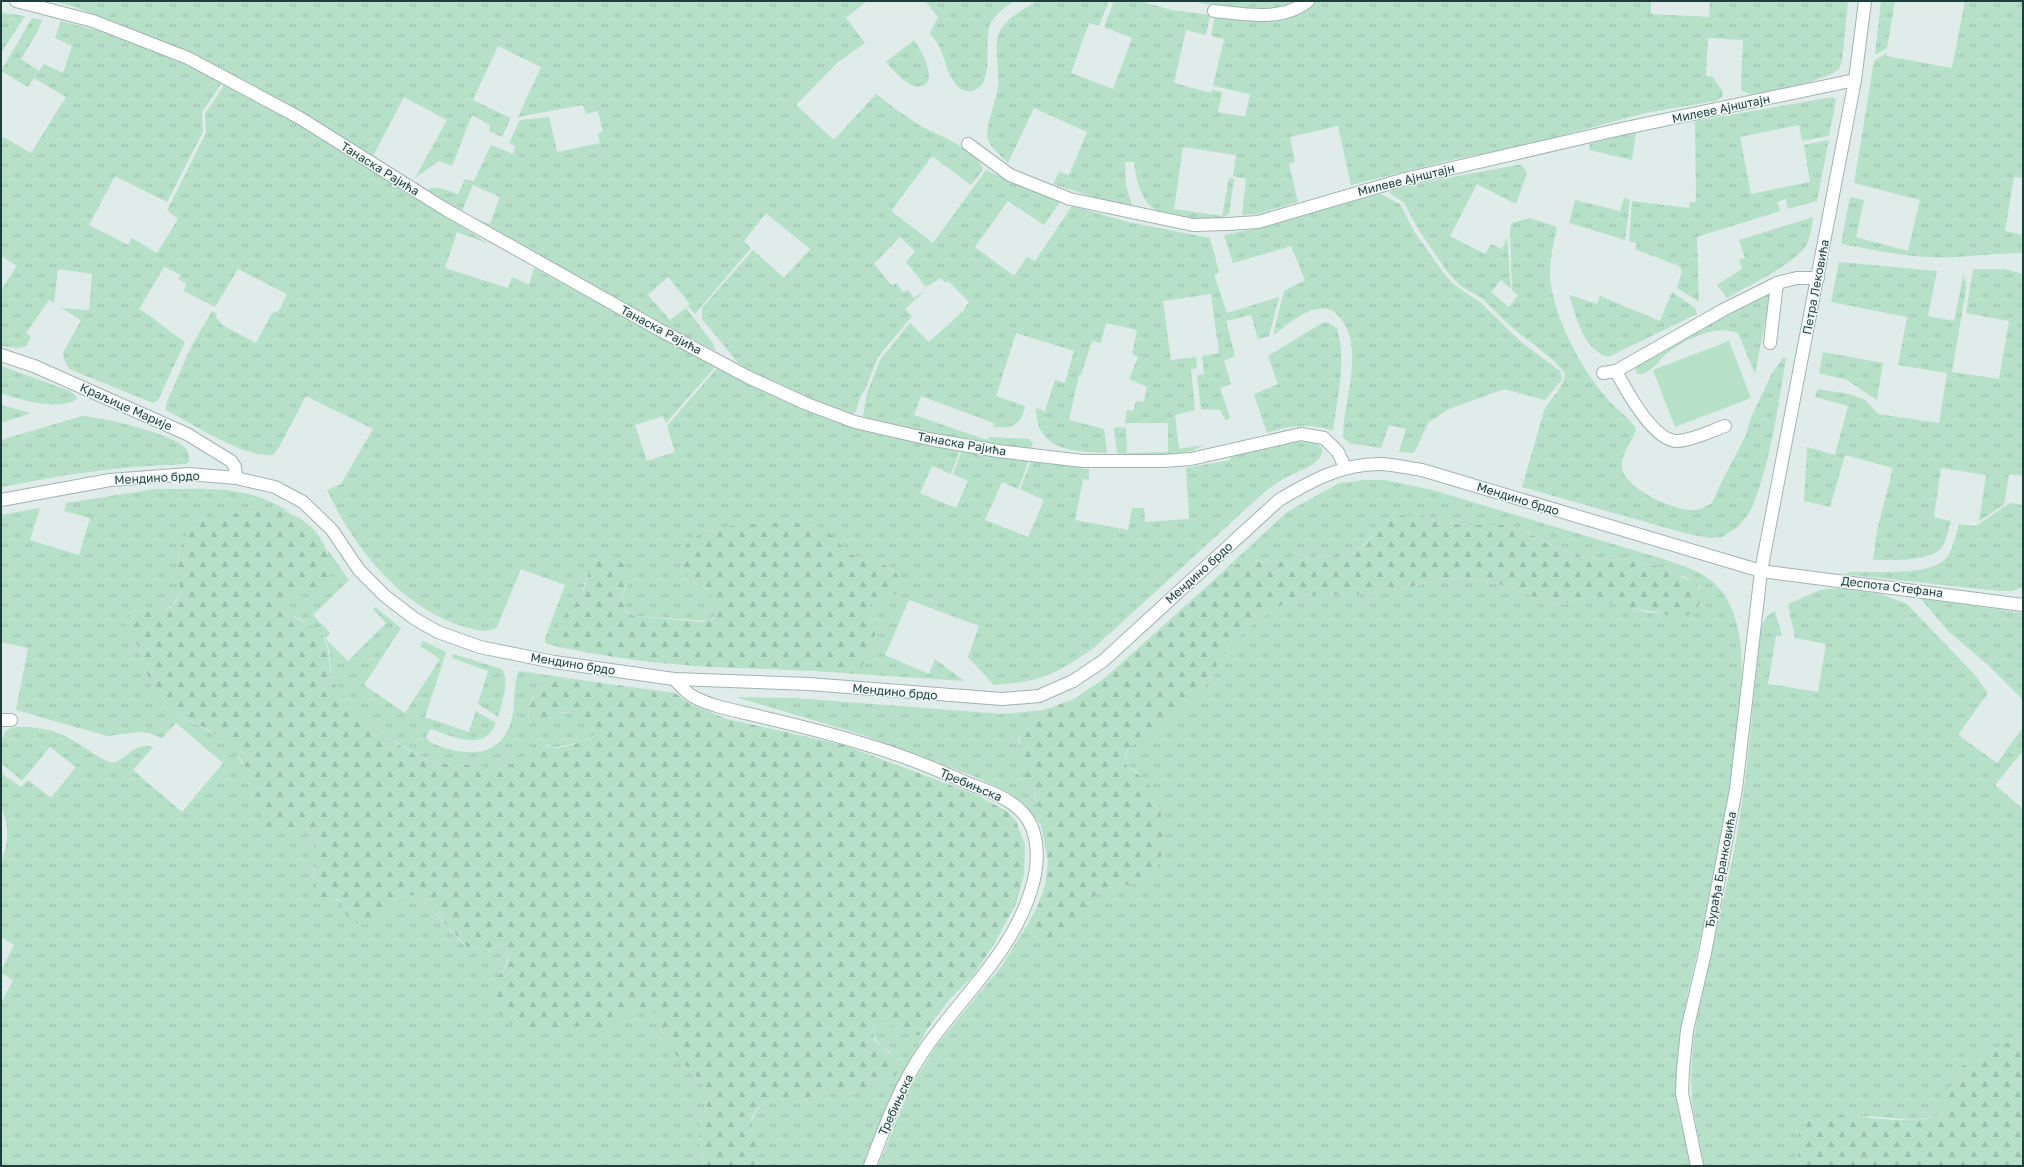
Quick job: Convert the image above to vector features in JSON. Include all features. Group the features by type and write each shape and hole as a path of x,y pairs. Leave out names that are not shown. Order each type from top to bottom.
{"street":[{"name":"Танаска Рајића","path":"16,1 93,21 188,58 300,118 445,209 658,329 748,377 807,404 855,422 929,439 998,451 1083,461 1163,461 1191,459 1301,434 1324,438 1338,452 1345,467"},
{"path":"1214,11 1279,14 1290,12 1308,1"},
{"name":"Петра Лековића","path":"1761,571 1855,80 1865,1"},
{"name":"Милеве Ајнштајн","path":"968,144 1010,174 1070,199 1193,225 1258,222 1405,179 1621,129 1855,80"},
{"path":"1604,373 1616,371 1723,310 1776,283 1797,278 1818,278"},
{"path":"1770,343 1776,283"},
{"name":"Краљице Марије","path":"1,356 34,366 188,434 230,461 235,467 236,478"},
{"path":"1616,371 1625,388 1650,424 1663,438 1671,441 1684,440 1725,426"},
{"name":"Мендино брдо","path":"1,500 110,480 189,474 236,478 275,487 303,502 332,530 359,570 385,596 415,619 438,632 480,647 514,655 674,679 809,684 1002,699 1039,696 1073,682 1103,661 1279,500 1310,482 1345,467 1382,464 1422,470 1761,571"},
{"name":"Деспота Стефана","path":"1761,571 2023,605"},
{"name":"Ђурађа Бранковића","path":"1697,1166 1682,1093 1687,1030 1705,953 1736,789 1761,571"},
{"name":"Требињска","path":"674,679 692,697 706,702 866,744 955,777 1005,799 1023,812 1034,834 1038,859 1032,890 1021,916 1010,938 994,962 924,1050 904,1083 870,1166"}],"green space":[{"path":"53,1 867,1 846,18 865,43 837,63 796,105 834,140 876,94 924,128 964,148 973,155 983,170 971,185 932,156 891,211 933,243 986,170 1060,202 1044,225 1008,201 975,247 1014,276 1027,257 1035,261 1072,206 1128,222 1210,238 1219,272 1214,275 1227,313 1279,297 1269,336 1258,339 1251,315 1226,321 1235,356 1224,361 1231,384 1220,388 1230,417 1226,421 1220,410 1201,409 1197,375 1204,374 1202,356 1219,353 1211,294 1163,301 1171,360 1196,357 1197,368 1191,369 1195,410 1175,415 1179,449 1204,445 1184,453 1173,455 1139,455 1117,453 1114,431 1115,427 1126,428 1127,453 1168,452 1168,423 1125,423 1127,410 1133,411 1136,401 1144,402 1147,387 1129,379 1138,357 1132,354 1137,330 1106,323 1101,343 1092,341 1081,375 1079,375 1069,420 1104,429 1107,453 1070,450 1050,441 1043,433 1038,422 1036,408 1045,411 1055,380 1065,383 1074,351 1016,333 996,396 1025,406 1024,412 1019,421 1011,426 993,427 994,423 921,396 914,415 987,440 989,437 1029,439 1033,443 1031,448 998,446 943,437 871,420 863,415 867,393 880,360 910,323 929,342 962,312 969,302 948,281 946,283 941,278 926,287 906,262 915,251 900,237 874,264 892,286 896,283 903,292 908,290 914,298 926,290 905,309 912,316 878,357 865,390 860,396 856,412 851,415 845,415 756,374 738,363 702,319 702,308 753,250 784,278 810,249 766,213 744,241 751,248 695,314 688,306 690,304 668,277 648,295 670,320 686,308 712,342 716,351 654,320 469,216 490,224 500,197 473,185 462,211 426,190 438,188 458,194 465,179 474,181 491,145 513,154 515,146 509,143 520,120 549,117 557,152 600,143 598,133 603,132 598,111 586,114 583,105 518,117 541,67 498,46 473,100 511,118 502,137 489,131 490,125 472,115 452,166 439,161 415,178 447,120 404,97 372,158 190,54 75,7"},
{"path":"925,1 1014,1 997,14 990,24 988,32 986,72 984,81 979,87 972,91 963,90 958,87 949,74 940,48 930,33 938,17"},
{"path":"1037,1 1109,1 1099,26 1089,23 1071,73 1113,89 1132,38 1104,27 1114,1 1140,1 1172,10 1210,15 1206,35 1186,30 1174,83 1211,93 1213,90 1222,92 1218,112 1245,117 1250,94 1213,86 1224,39 1211,36 1215,16 1255,20 1282,19 1295,16 1307,10 1317,1 1651,1 1651,14 1709,17 1710,1 1848,1 1842,62 1839,69 1832,74 1801,85 1753,95 1742,91 1741,87 1743,40 1708,38 1706,76 1713,77 1723,92 1722,97 1716,101 1645,113 1519,147 1456,159 1351,185 1338,126 1290,137 1295,162 1289,164 1298,202 1256,214 1242,215 1246,179 1233,176 1236,155 1183,147 1174,209 1222,216 1229,178 1234,179 1229,214 1219,218 1186,218 1161,213 1153,208 1141,191 1134,162 1125,162 1126,185 1132,206 1096,198 1053,184 1059,172 1069,175 1087,132 1034,108 1008,163 992,146 987,135 998,86 998,35 1009,20"},
{"path":"1189,1 1298,1 1285,6 1258,10 1229,8"},
{"path":"1881,1 1895,1 1887,48 1875,55"},
{"path":"1965,1 2023,1 2023,178 2014,177 2005,231 2023,235 2023,253 1926,257 1841,244 1850,197 1864,200 1856,237 1908,251 1920,200 1854,183 1874,61 1887,53 1886,56 1952,68"},
{"path":"3,13 25,16 1,53 1,16"},
{"path":"32,18 42,20 38,31 21,59 39,71 44,64 63,73 72,46 55,38 61,21 115,35 175,58 222,83 202,112 203,132 167,202 115,176 89,225 128,245 132,238 157,253 178,219 167,210 206,133 205,114 225,84 304,127 489,244 457,232 445,268 508,288 512,277 529,285 534,268 716,366 666,423 663,416 635,425 647,461 675,452 667,426 718,367 792,404 838,423 883,435 960,450 951,474 932,466 920,493 956,508 968,481 953,474 962,450 1029,460 1018,489 1002,482 985,520 1028,537 1044,500 1020,489 1031,461 1082,465 1082,469 1089,469 1089,480 1083,479 1075,520 1128,530 1132,508 1144,508 1145,522 1189,519 1186,468 1230,460 1230,455 1294,442 1317,444 1322,449 1322,454 1314,463 1284,478 1260,496 1095,647 1059,670 1037,679 1024,682 994,685 968,657 979,626 909,600 885,655 929,674 935,659 964,681 857,674 863,665 874,639 875,628 869,613 871,601 892,596 899,587 893,570 876,562 847,554 841,544 812,525 750,524 710,530 691,582 702,586 714,598 717,614 709,621 633,616 626,610 622,602 623,594 627,585 609,557 601,559 594,564 586,579 581,596 556,631 558,647 545,643 545,638 565,585 521,569 497,627 485,631 465,627 442,618 420,606 400,591 366,554 338,512 327,490 341,484 373,429 306,396 278,449 273,455 261,455 234,446 219,439 166,410 166,404 191,347 212,311 217,314 216,317 222,325 256,343 272,313 279,311 287,294 238,269 215,307 184,291 186,283 178,279 181,275 164,267 139,309 185,342 158,400 153,403 69,369 64,360 63,353 81,320 61,308 89,310 92,274 58,269 54,303 49,300 26,333 31,337 26,346 19,348 1,346 1,290 17,266 1,256 1,140 3,137 31,153 66,97 34,78 28,87 1,71"},
{"path":"914,40 926,63 929,76 928,81 924,85 919,86 913,86 904,80 886,62"},
{"path":"1833,97 1836,100 1829,136 1802,141 1799,125 1740,137 1751,194 1810,182 1804,145 1829,140 1817,201 1788,209 1786,199 1777,202 1780,211 1697,237 1699,302 1677,288 1682,271 1679,266 1635,249 1637,243 1629,241 1632,201 1689,208 1690,202 1696,202 1695,121"},
{"path":"1636,132 1632,160 1589,150 1590,144"},
{"path":"1522,165 1527,173 1516,204 1477,184 1450,236 1485,254 1491,244 1502,249 1507,237 1511,289 1501,280 1491,292 1509,307 1518,295 1512,290 1510,228 1512,223 1530,218 1557,227 1550,267 1555,304 1568,337 1585,369 1608,399 1636,428 1633,438 1623,457 1622,468 1625,476 1640,490 1661,502 1681,509 1695,510 1712,503 1746,435 1750,420 1771,375 1783,358 1786,358 1776,419 1767,461 1757,495 1750,512 1739,526 1722,537 1710,538 1688,534 1522,487 1544,411 1563,383 1565,373 1552,359 1509,325 1482,298 1462,287 1449,274 1418,229 1404,203 1389,192 1426,182"},
{"path":"1378,193 1400,204 1414,231 1453,284 1481,303 1521,342 1560,371 1562,380 1545,400 1504,389 1449,409 1428,423 1414,453 1399,452 1406,429 1389,425 1381,448 1349,443 1343,437 1352,360 1348,331 1341,319 1334,311 1328,309 1322,308 1312,310 1294,319 1273,335 1284,291 1305,280 1291,246 1233,263 1224,235 1259,228"},
{"path":"1624,198 1630,200 1625,240 1569,223 1575,200 1620,211"},
{"path":"1813,217 1808,242 1795,258 1772,273 1727,298 1717,285 1742,269 1739,260 1745,258 1739,240"},
{"path":"1839,262 1937,271 1928,316 1954,321 1963,276 1966,282 1966,290 1952,372 1999,379 2009,321 1966,313 1973,269 2004,269 2023,274 2023,476 2009,474 2004,505 1979,521 1986,475 1941,468 1934,517 1951,521 1942,547 1937,552 1920,558 1873,560 1877,531 1893,468 1845,455 1830,507 1804,501 1807,447 1835,455 1848,406 1815,397 1818,389 1849,394 1865,400 1878,414 1939,423 1947,373 1898,365 1907,317 1831,302"},
{"path":"1771,291 1755,374 1738,333 1720,330 1702,334 1684,342 1665,355 1650,370 1642,374 1637,374 1635,368 1669,345"},
{"path":"1672,292 1695,308 1697,314 1608,357 1599,353 1586,339 1578,322 1569,295 1597,304 1600,296 1660,321"},
{"path":"1327,322 1337,328 1341,354 1340,380 1333,431 1325,428 1300,426 1284,428 1267,433 1254,394 1278,384 1268,356 1322,323"},
{"path":"1729,341 1751,398 1675,427 1653,370"},
{"path":"1823,352 1883,363 1877,400 1847,380 1819,373"},
{"path":"1,366 70,391 77,399 61,404 50,404 18,399 1,393"},
{"path":"1,405 31,413 1,423"},
{"path":"82,416 105,419 154,432 179,443 186,449 189,461 186,464 130,467 66,475 1,487 1,440"},
{"path":"1365,480 1385,480 1432,490 1660,558 1690,569 1707,578 1715,584 1728,601 1735,616 1739,632 1742,666 1733,767 1722,843 1683,1018 1677,1063 1676,1095 1691,1166 878,1166 910,1088 937,1045 1001,967 1028,924 1035,936 1048,942 1079,917 1092,898 1102,890 1116,885 1140,882 1162,852 1160,808 1137,772 1126,765 1125,758 1127,750 1134,743 1172,721 1191,703 1208,683 1219,661 1235,641 1253,624 1275,608 1300,596 1371,593 1406,588 1448,578 1468,579 1508,586 1550,603 1562,604 1590,596 1601,597 1611,602 1645,612 1662,613 1671,617 1700,588 1685,577 1656,566 1626,559 1602,560 1579,556 1555,547 1522,529 1508,525 1468,525 1437,522 1424,516 1376,527 1366,543 1350,554 1265,563 1251,560 1245,561 1233,566 1216,578 1287,512 1339,483"},
{"path":"155,489 208,489 241,492 274,503 289,512 271,510 207,518 194,526 188,533 183,542 178,559 178,573 181,585 177,599 167,609 160,612 146,613 139,611 132,637 138,646 154,690 163,707 224,739 234,749 247,772 253,797 261,817 267,825 286,832 297,825 312,834 315,843 313,889 330,898 343,902 346,913 351,919 370,924 390,911 392,904 399,898 406,896 419,896 465,946 489,951 496,946 506,947 506,964 503,971 497,978 506,1019 515,1024 535,1028 588,1026 604,1028 615,1024 639,1009 647,1008 654,1012 666,1039 677,1055 698,1078 705,1091 707,1102 699,1132 702,1156 701,1166 1,1166 1,1003 13,980 1,973 1,971 14,945 3,938 1,941 1,866 7,841 7,825 1,806 1,773 21,787 28,780 51,798 76,767 50,747 22,781 1,763 1,746 5,733 11,728 17,727 32,727 54,731 112,763 118,761 140,747 153,747 133,770 182,812 223,763 176,723 162,738 149,733 139,732 107,736 16,710 28,648 1,642 1,515 40,508 30,540 79,555 90,518 64,511 66,503"},
{"path":"2010,503 2023,505 2023,587 2012,591 1999,591 1842,574 1851,572 1902,572 1930,567 1941,563 1948,556 1959,524 1976,526"},
{"path":"276,509 295,516 310,526 317,533 326,550 330,563 330,573 323,585 314,590 295,594 287,600 287,612 312,627 320,633 324,639 327,646 333,680 343,696 378,729 392,740 418,756 436,762 494,767 509,765 527,755 532,748 537,745 557,748 581,742 595,734 595,728 588,721 577,715 566,712 556,714 542,725 534,723 529,719 529,705 537,690 558,680 574,679 675,693 690,704 727,719 843,745 977,795 1008,812 1016,821 1025,845 1024,875 1016,904 994,944 972,977 948,1001 926,1031 920,1035 910,1035 885,1022 875,1026 873,1034 875,1040 897,1061 898,1068 895,1076 868,1087 845,1094 820,1091 803,1100 773,1100 767,1102 755,1111 752,1120 758,1148 756,1166 701,1166 702,1156 699,1132 707,1105 705,1091 698,1079 674,1052 663,1034 654,1012 645,1009 635,1010 616,1024 605,1029 587,1026 551,1029 527,1028 516,1025 507,1020 497,1009 494,991 496,979 507,963 506,947 496,946 484,953 471,951 419,896 414,895 397,899 385,917 371,924 361,924 348,917 343,902 318,897 313,889 315,843 312,834 297,825 286,832 275,830 266,824 255,805 246,770 242,761 230,745 206,728 167,710 159,702 152,687 139,648 135,640 125,628 125,620 129,615 134,613 157,612 165,610 176,602 180,590 178,564 180,549 191,529 197,524 203,520 218,516"},
{"path":"1409,515 1424,516 1437,522 1468,525 1508,525 1522,529 1554,547 1579,556 1602,560 1626,559 1656,566 1695,583 1704,595 1697,608 1690,614 1681,617 1671,617 1662,613 1630,608 1611,603 1601,597 1590,596 1562,604 1550,603 1508,586 1468,579 1448,578 1406,588 1371,593 1300,596 1275,608 1253,624 1235,641 1219,661 1208,683 1191,703 1172,721 1157,732 1129,747 1125,753 1126,765 1142,778 1154,793 1161,812 1163,838 1162,851 1155,872 1143,882 1106,888 1101,891 1089,902 1075,924 1063,936 1054,942 1041,940 1034,936 1028,924 1038,905 1045,886 1048,861 1035,794 1019,760 1018,751 1021,732 1027,723 1044,710 1074,699 1105,678 1216,578 1241,561 1250,559 1265,563 1350,554 1366,544 1371,538 1376,527 1383,521"},
{"path":"792,523 817,527 828,532 838,541 847,554 879,563 894,571 899,577 900,585 898,591 894,595 871,602 869,614 875,628 874,639 863,665 857,674 658,663 558,647 556,630 558,624 580,597 593,564 606,557 617,557 627,573 622,599 626,612 633,616 703,622 713,619 717,611 714,600 709,592 701,586 691,582 684,566 683,553 688,543 697,536 709,531 737,525"},
{"path":"327,549 349,580 313,615 330,633 325,638 348,661 386,623 373,609 375,607 401,628 364,685 405,713 440,659 420,646 423,641 446,652 425,717 469,732 476,711 496,723 491,732 484,738 476,740 458,738 430,729 426,738 430,742 457,751 470,752 482,751 492,747 502,740 509,728 513,713 516,680 519,671 574,679 555,681 540,688 531,701 529,719 539,724 549,720 554,714 565,713 577,715 588,720 596,728 595,735 574,744 551,748 547,745 531,749 521,760 506,766 490,768 432,761 407,749 392,739 363,717 340,693 332,678 329,649 324,639 306,623 287,612 287,600 291,595 297,593 329,558"},
{"path":"1840,588 1881,594 1907,604 1974,674 1988,693 1958,735 1997,763 2023,727 2023,751 1995,785 2023,809 2023,1038 1979,1054 1959,1069 1941,1114 1920,1119 1869,1117 1855,1118 1798,1157 1798,1166 1704,1166 1692,1103 1691,1075 1693,1044 1698,1012 1735,847 1745,782 1761,628 1766,617 1775,611 1782,636 1776,636 1768,684 1818,692 1826,644 1795,638 1788,604 1820,590"},
{"path":"1920,598 2023,613 2023,700 1988,665 1948,631"},
{"path":"453,654 502,669 505,686 498,717 478,704 488,671 452,658"},
{"path":"736,697 794,698 1003,714 1044,710 1027,723 1018,741 1042,826 1022,802 1006,791 973,776 863,735"},
{"path":"879,1022 891,1025 908,1034 920,1034 926,1031 884,1114 863,1166 756,1166 757,1158 752,1126 756,1111 762,1105 769,1101 775,1100 804,1100 812,1097 820,1091 845,1094 868,1087 895,1076 891,1053 881,1047 873,1035 875,1026"},
{"path":"2023,1038 2023,1166 1798,1166 1799,1132 1805,1122 1821,1118 1840,1116 1913,1120 1941,1114 1959,1069 1979,1054"}]}
